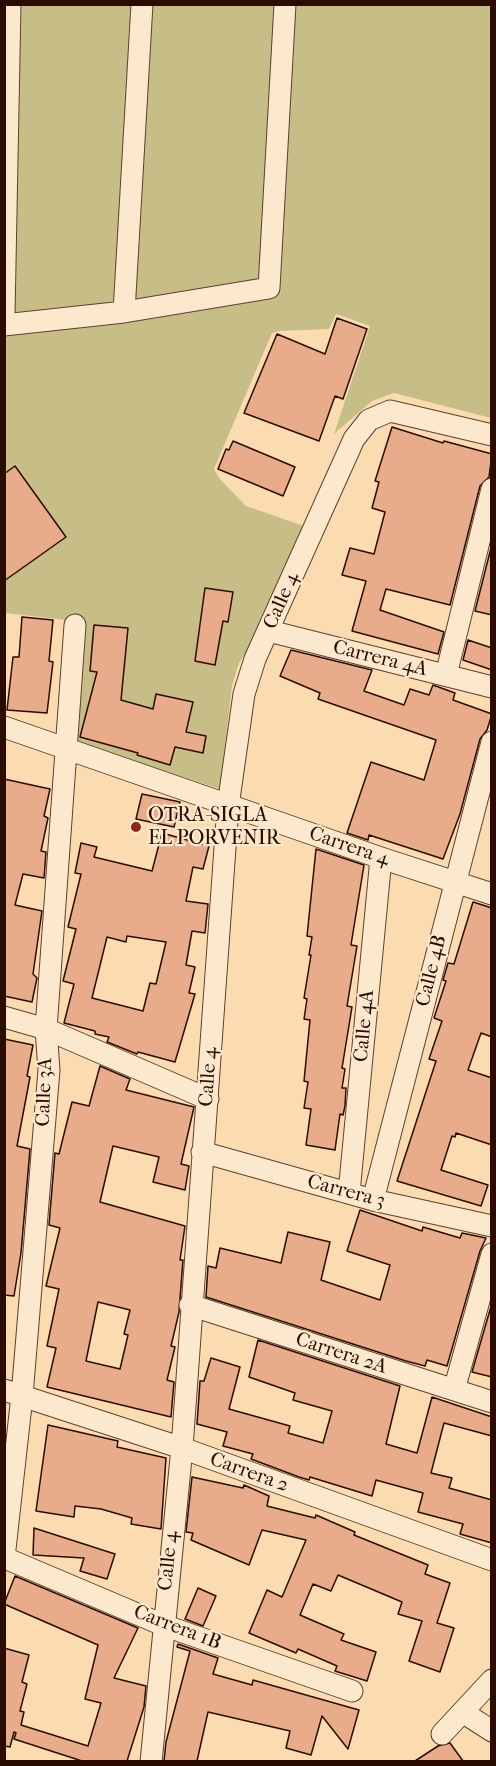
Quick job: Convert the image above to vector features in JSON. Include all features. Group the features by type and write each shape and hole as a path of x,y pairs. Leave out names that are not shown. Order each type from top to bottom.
{"street":[{"path":"4,315 10,4"},
{"path":"124,312 142,4"},
{"path":"4,325 124,312 269,288 285,4"},
{"name":"Calle 4","path":"152,1761 163,1625 182,1448 190,1305 208,1099 228,806 244,694 255,659 354,439 369,420 390,411 492,435"},
{"path":"446,675 492,489"},
{"name":"Calle 3A","path":"4,1558 13,1393 49,1071 46,1029 75,626"},
{"name":"Carrera 4A","path":"269,631 492,687"},
{"name":"Carrera 4","path":"4,727 65,746 228,806 492,894"},
{"name":"Calle 4B","path":"373,1200 454,881 492,742"},
{"name":"Calle 4A","path":"349,1193 381,858"},
{"path":"4,1017 46,1029 208,1099"},
{"name":"Carrera 3","path":"202,1152 373,1200 492,1226"},
{"path":"454,1390 492,1254"},
{"name":"Carrera 2A","path":"190,1305 492,1402"},
{"name":"Carrera 2","path":"13,1393 182,1448 492,1560"},
{"name":"Carrera 1B","path":"4,1558 163,1625 352,1691"},
{"path":"442,1734 464,1713 492,1680"},
{"path":"464,1713 492,1731"}],"shaded area":[{"path":"4,5 491,5 491,418 394,393 372,401 334,434 370,326 336,314 329,329 272,333 214,469 219,478 246,506 310,528 250,646 239,663 232,685 220,789 75,742 85,622 5,613"}],"building":[{"path":"337,318 367,329 343,399 335,396 319,441 244,413 277,334 325,354"},
{"path":"392,427 443,443 444,441 492,454 489,477 480,486 450,605 386,589 380,610 444,632 438,654 352,631 366,581 342,575 350,548 374,554 385,512 372,508 379,482 375,481"},
{"path":"233,441 295,467 283,496 218,469 226,449 229,450"},
{"path":"15,466 66,537 4,581 4,474"},
{"path":"492,544 492,615 475,611"},
{"path":"205,588 233,592 228,622 223,621 215,665 195,661"},
{"path":"22,617 53,620 49,661 53,662 47,713 7,710 13,657 19,657"},
{"path":"94,625 128,628 121,700 153,709 156,694 193,702 186,732 206,736 203,753 175,747 170,765 137,755 138,753 80,737 97,672 90,671"},
{"path":"468,640 492,648 492,670 463,660"},
{"path":"291,650 372,670 364,691 404,705 410,689 429,695 433,685 455,693 453,700 492,714 487,730 480,739 460,814 443,859 369,835 368,840 347,833 371,762 424,780 436,740 318,699 320,693 280,676"},
{"path":"4,779 50,789 44,816 48,818 41,851 46,852 44,878 23,874 15,905 42,911 33,974 37,978 32,1002 4,996"},
{"path":"142,794 180,802 174,827 136,819"},
{"path":"162,833 209,846 203,869 193,867 186,901 208,904 205,933 192,931 186,965 195,967 189,993 195,994 175,1062 138,1052 137,1054 107,1042 109,1037 95,1034 95,1031 64,1023 74,984 63,981 76,929 68,927 81,874 75,873 81,843 97,847 94,857 152,871","holes":["127,936 166,942 156,984 150,983 143,1011 92,998 107,937 126,942"]},
{"path":"316,849 364,865 351,945 357,946 347,1006 352,1007 342,1068 345,1069 342,1088 346,1088 345,1106 343,1115 340,1114 335,1150 306,1145 311,1109 304,1108 308,1082 304,1081 310,1020 304,1019 307,999 304,998 311,955 309,955 312,937 307,936"},
{"path":"473,902 492,908 492,1037 481,1033 468,1070 492,1078 492,1145 456,1133 455,1137 452,1136 441,1170 488,1185 481,1206 397,1181 436,1061 429,1059 442,1021 434,1018 446,981 443,980 448,963 454,964"},
{"path":"4,1039 33,1045 27,1076 30,1077 17,1146 30,1149 21,1253 14,1296 4,1295"},
{"path":"100,1066 130,1079 126,1090 194,1107 181,1164 189,1166 185,1190 153,1182 159,1157 113,1146 100,1202 185,1226 180,1260 183,1260 179,1312 171,1346 175,1347 167,1380 174,1382 171,1417 47,1387 56,1348 47,1346 59,1289 46,1286 60,1228 49,1225 55,1153 59,1154 72,1102 89,1106","holes":["98,1302 130,1310 124,1334 128,1335 120,1369 86,1361"]},
{"path":"360,1210 422,1231 423,1227 460,1238 462,1233 486,1238 480,1251 447,1366 427,1360 425,1366 406,1361 206,1297 208,1266 216,1268 220,1248 281,1263 288,1232 330,1242 321,1280 380,1300 390,1265 347,1251"},
{"path":"492,1303 492,1377 472,1372"},
{"path":"258,1340 400,1386 386,1444 417,1453 432,1397 492,1417 492,1436 444,1423 431,1473 452,1478 449,1488 492,1500 492,1543 460,1534 463,1524 418,1512 423,1493 376,1480 372,1496 310,1477 309,1480 299,1477 251,1459 253,1454 223,1446 227,1432 197,1424 200,1381 204,1381 211,1358 240,1367 229,1409 290,1426 288,1433 323,1443 332,1411 293,1400 295,1393 249,1377"},
{"path":"48,1425 118,1441 117,1447 166,1458 161,1529 131,1524 132,1518 101,1509 75,1506 74,1517 36,1511"},
{"path":"192,1477 243,1488 244,1485 269,1496 267,1506 315,1518 316,1515 355,1532 354,1535 428,1565 425,1574 450,1583 437,1623 454,1628 440,1672 409,1661 422,1621 398,1614 402,1602 338,1575 331,1591 313,1584 300,1615 344,1634 341,1640 376,1652 367,1681 335,1671 337,1666 298,1649 296,1653 249,1633 267,1590 282,1597 306,1540 262,1530 249,1565 191,1540 193,1533 186,1532"},
{"path":"34,1528 115,1554 107,1579 80,1571 84,1558 33,1555"},
{"path":"15,1576 138,1628 114,1678 146,1686 144,1707 127,1761 82,1761 14,1739 16,1733 14,1732 10,1747 4,1746 4,1648 29,1655 22,1682 27,1684 20,1711 24,1712 21,1725 88,1746 101,1703 85,1699 98,1645 4,1604"},
{"path":"198,1588 216,1596 203,1626 185,1619"},
{"path":"178,1644 218,1658 213,1674 252,1685 253,1680 359,1710 348,1749 322,1716 311,1755 286,1748 290,1731 208,1712 197,1761 164,1761 166,1742 190,1651 177,1647"},
{"path":"450,1743 463,1761 415,1761 438,1746"}],"place":[{"name":"OTRA-SIGLA EL PORVENIR","path":"136,827"}]}
